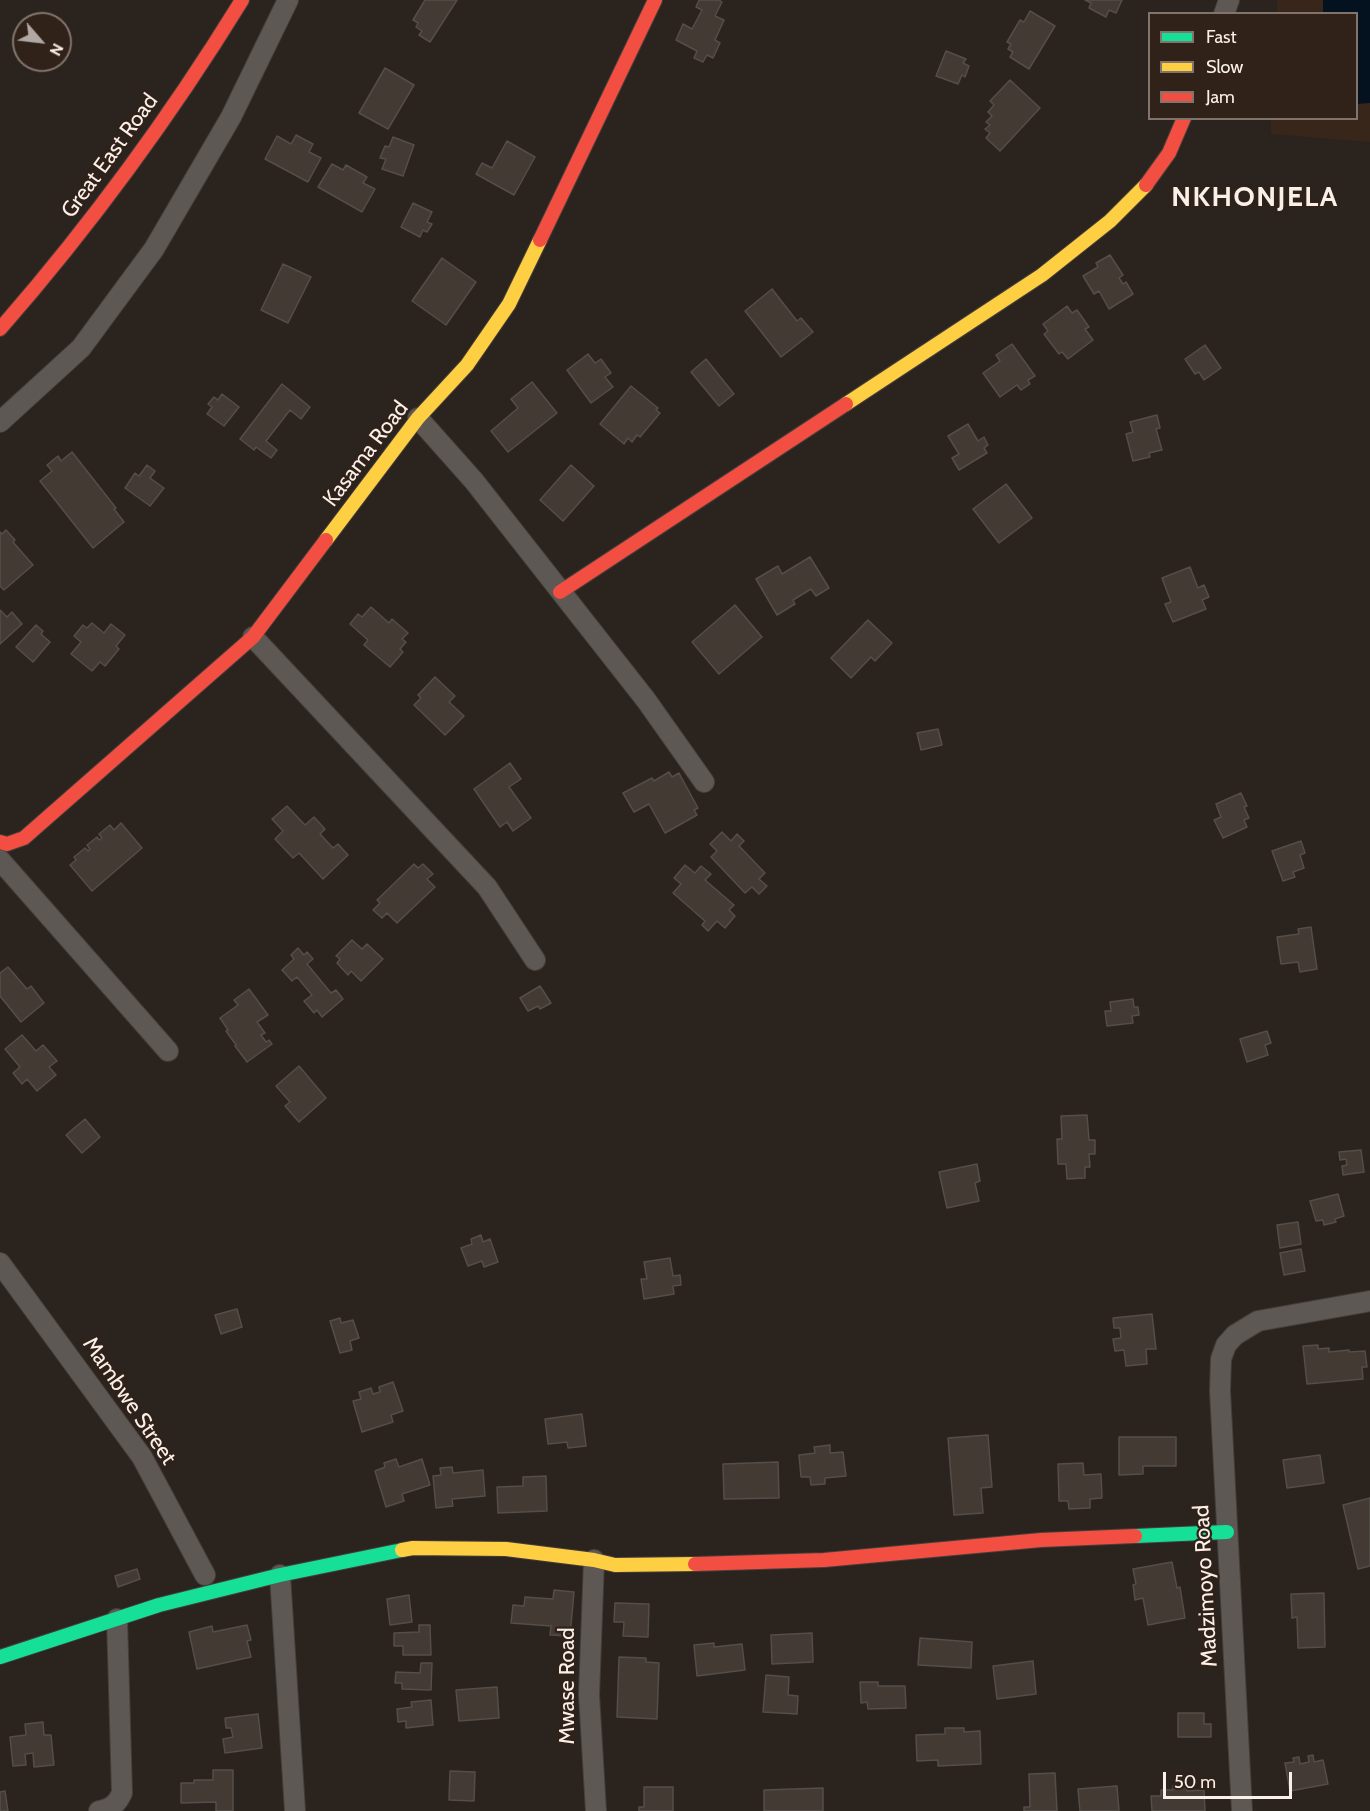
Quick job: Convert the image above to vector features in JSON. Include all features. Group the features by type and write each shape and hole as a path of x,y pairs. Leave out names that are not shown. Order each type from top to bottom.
{"main road":[{"name":"Great East Road","path":"0,329 44,279 118,184 167,117 242,0"},
{"name":"Kasama Road","path":"0,842 7,844 24,838 253,637 418,418 467,365 508,303 655,0"},
{"path":"560,592 1042,275 1107,226 1148,184 1168,155 1183,120"},
{"path":"0,1657 159,1605 280,1575 413,1548 506,1549 594,1560 615,1565 645,1565 824,1560 1041,1540 1227,1532"}],"street":[{"path":"0,422 81,348 154,249 231,117 288,0"},
{"path":"418,418 474,481 646,700 704,782"},
{"path":"253,637 487,887 535,960"},
{"path":"0,860 168,1052"},
{"name":"Mambwe Street","path":"0,1263 142,1457 205,1575"},
{"name":"Madzimoyo Road","path":"1242,1811 1220,1391 1221,1359 1226,1345 1235,1335 1258,1321 1370,1300"},
{"name":"Mwase Road","path":"594,1560 589,1695 596,1811"},
{"path":"280,1575 295,1811"},
{"path":"99,1811 109,1809 119,1801 122,1793 117,1619"}],"shaded area":[{"path":"1277,0 1370,0 1370,142 1271,134 1271,120 1358,120 1358,12 1277,12"}],"water":[{"path":"1323,0 1370,0 1370,103 1358,104 1358,12 1323,12"}],"building":[{"path":"425,0 457,0 430,42 419,35 422,31 416,27 418,23 413,20"},
{"path":"699,0 722,2 715,16 724,20 715,40 720,43 713,58 707,55 703,62 694,58 697,51 676,40 683,24 692,29 702,10 696,7"},
{"path":"1085,0 1122,0 1116,13 1109,10 1106,17 1089,8 1091,3"},
{"path":"1030,11 1055,26 1029,69 1010,57 1013,52 1008,49 1011,44 1007,42 1020,20 1024,22"},
{"path":"946,51 966,59 963,63 969,66 965,77 962,75 958,84 936,76"},
{"path":"385,68 414,85 388,129 359,113"},
{"path":"1010,80 1040,108 1000,151 986,138 990,133 985,129 990,125 986,122 992,116 988,112 994,105 990,101"},
{"path":"296,135 313,144 309,152 321,158 308,182 265,159 277,136 291,144"},
{"path":"393,137 414,145 403,176 382,169 386,159 380,158 385,146 389,147"},
{"path":"507,141 535,157 514,195 476,174 482,163 492,168"},
{"path":"332,164 343,170 346,165 367,177 363,183 375,189 362,212 318,187"},
{"path":"413,203 432,212 427,222 432,224 427,232 423,230 420,237 401,227"},
{"path":"1110,255 1123,275 1119,278 1123,284 1126,282 1133,294 1109,309 1099,291 1094,294 1083,276 1098,267 1096,263"},
{"path":"442,258 476,282 446,325 412,301"},
{"path":"283,264 311,277 288,323 261,310"},
{"path":"772,289 797,321 801,318 813,332 781,357 745,311"},
{"path":"1067,306 1072,313 1077,310 1089,327 1085,329 1093,340 1068,359 1062,352 1059,354 1044,334 1048,331 1043,324"},
{"path":"1012,344 1035,376 1028,380 1030,384 1021,390 1017,385 1000,397 983,373 1000,361 996,355"},
{"path":"1205,345 1221,368 1204,380 1199,372 1195,374 1185,359"},
{"path":"588,354 595,363 601,359 611,373 605,377 613,387 591,403 567,370"},
{"path":"706,359 734,394 719,406 691,372"},
{"path":"532,382 557,413 508,452 491,431 518,408 511,399"},
{"path":"282,384 310,407 301,419 290,410 266,441 277,450 271,458 256,447 254,450 240,439"},
{"path":"631,386 658,408 656,410 660,413 640,437 637,435 632,442 628,438 624,444 600,424"},
{"path":"222,394 239,407 224,426 207,414 212,407 208,404 214,397 218,400"},
{"path":"1157,415 1160,428 1156,429 1162,450 1149,453 1150,457 1133,461 1126,434 1133,432 1130,422"},
{"path":"968,424 978,441 984,437 988,445 984,448 987,453 959,470 952,458 959,454 948,436"},
{"path":"72,452 116,508 114,509 124,522 93,548 40,481 52,471 47,465 58,456 61,461"},
{"path":"147,465 155,471 150,478 164,488 150,506 125,488 135,473 139,476"},
{"path":"571,465 594,486 563,521 540,500"},
{"path":"1006,484 1032,518 999,543 973,509"},
{"path":"6,530 33,565 4,590 0,586 0,532 2,534"},
{"path":"810,557 829,588 816,596 811,589 793,600 795,604 777,615 756,579 778,566 782,574"},
{"path":"1190,567 1198,588 1204,585 1209,597 1202,600 1206,609 1173,622 1165,604 1171,602 1162,578"},
{"path":"735,605 762,637 719,674 692,642"},
{"path":"371,607 389,623 392,619 408,633 402,639 406,642 400,649 403,652 390,667 364,645 368,640 350,624 358,614 362,617"},
{"path":"0,610 7,617 12,612 22,624 0,644"},
{"path":"868,620 892,643 875,661 871,657 851,678 831,658"},
{"path":"92,623 104,633 111,624 125,635 116,646 119,649 105,666 100,662 92,671 71,654 81,642 74,636 83,625 87,628"},
{"path":"36,625 43,631 41,634 50,642 33,662 16,647"},
{"path":"435,677 455,696 449,702 464,716 445,735 414,705 421,698 418,695"},
{"path":"938,729 942,745 921,750 917,733"},
{"path":"510,763 521,779 509,787 531,818 513,831 507,822 500,827 474,789"},
{"path":"669,772 672,777 679,773 698,808 694,810 697,815 665,833 649,804 634,812 623,793 652,778 654,781"},
{"path":"1241,793 1247,806 1244,807 1249,818 1244,820 1247,827 1223,838 1214,820 1221,817 1216,804"},
{"path":"287,806 305,825 314,817 325,829 320,834 333,848 338,844 348,855 323,879 299,853 293,858 275,839 283,831 272,819"},
{"path":"121,823 142,848 92,891 70,865 76,860 74,857 85,848 88,851 90,849 87,845 97,837 99,840 102,838 99,834 110,825 114,830"},
{"path":"722,832 731,841 737,834 744,841 739,846 765,873 759,879 767,886 759,894 752,887 745,893 711,857 717,851 710,844"},
{"path":"1301,841 1305,853 1300,855 1304,868 1293,872 1295,877 1283,881 1272,851"},
{"path":"414,864 418,868 423,864 433,874 427,879 435,887 397,923 387,913 382,918 373,910 380,903 377,900"},
{"path":"685,865 695,873 701,866 711,874 705,880 734,905 729,910 735,916 725,928 717,921 708,931 702,925 705,921 673,893 681,884 674,878"},
{"path":"1311,927 1317,969 1300,972 1298,962 1281,964 1277,937 1299,934 1298,929"},
{"path":"352,940 362,949 367,944 383,959 361,981 351,971 348,975 337,963 340,959 336,956"},
{"path":"298,948 304,955 307,952 313,959 307,964 331,993 336,990 343,999 322,1017 317,1010 314,1013 304,1001 312,995 297,977 292,981 282,970 294,959 291,955"},
{"path":"8,967 27,989 31,986 44,1003 21,1022 0,996 0,973"},
{"path":"540,986 551,1003 540,1009 538,1006 528,1011 520,998"},
{"path":"249,989 268,1015 257,1022 265,1033 261,1035 266,1042 269,1040 272,1044 247,1062 235,1046 220,1018 238,1005 234,1000"},
{"path":"1133,999 1134,1007 1138,1007 1139,1015 1132,1016 1133,1023 1107,1026 1105,1011 1111,1011 1110,1002"},
{"path":"1267,1031 1271,1043 1265,1045 1268,1055 1247,1062 1240,1039"},
{"path":"22,1035 36,1051 43,1045 57,1061 49,1067 56,1075 37,1091 27,1079 22,1084 13,1073 20,1067 5,1049"},
{"path":"299,1066 326,1098 299,1122 285,1106 290,1102 276,1086"},
{"path":"1087,1115 1089,1140 1095,1140 1095,1154 1089,1154 1090,1167 1085,1167 1085,1178 1067,1179 1066,1164 1058,1164 1057,1139 1062,1139 1061,1116"},
{"path":"85,1119 100,1137 82,1153 66,1135"},
{"path":"1361,1150 1364,1172 1343,1175 1342,1166 1347,1165 1346,1159 1340,1160 1339,1152"},
{"path":"977,1164 980,1181 975,1183 979,1201 947,1208 939,1172"},
{"path":"1338,1194 1344,1216 1335,1219 1336,1222 1324,1225 1323,1220 1316,1221 1310,1201"},
{"path":"1298,1222 1301,1244 1280,1248 1277,1225"},
{"path":"481,1235 483,1242 490,1239 498,1262 484,1267 482,1261 468,1266 461,1248 472,1244 471,1239"},
{"path":"1301,1249 1305,1271 1284,1275 1280,1253"},
{"path":"670,1258 673,1276 680,1275 681,1285 673,1286 674,1294 644,1299 641,1279 647,1279 644,1262"},
{"path":"237,1309 242,1327 221,1334 215,1315"},
{"path":"1152,1314 1156,1349 1146,1349 1147,1364 1126,1366 1124,1350 1115,1351 1113,1339 1121,1338 1120,1328 1114,1328 1113,1318"},
{"path":"340,1318 341,1323 353,1320 359,1338 350,1341 352,1350 340,1353 330,1321"},
{"path":"1318,1345 1318,1349 1329,1348 1329,1352 1365,1351 1367,1367 1362,1367 1363,1379 1307,1384 1303,1346"},
{"path":"393,1382 403,1411 391,1415 393,1422 362,1432 353,1401 361,1399 359,1392 371,1388 373,1394 380,1392 379,1387"},
{"path":"582,1414 586,1446 568,1448 567,1442 548,1444 545,1419"},
{"path":"988,1435 992,1487 981,1488 983,1513 954,1515 948,1438"},
{"path":"1119,1437 1176,1437 1176,1466 1143,1466 1143,1474 1119,1475"},
{"path":"830,1445 830,1453 843,1452 846,1476 825,1478 825,1484 811,1485 810,1477 801,1477 799,1455 815,1453 814,1447"},
{"path":"1320,1455 1324,1483 1287,1488 1283,1460"},
{"path":"396,1459 399,1467 422,1459 430,1485 402,1494 404,1501 386,1507 375,1471 385,1467 384,1463"},
{"path":"778,1462 779,1498 724,1499 723,1464"},
{"path":"1083,1463 1084,1475 1101,1474 1102,1498 1090,1499 1090,1508 1069,1509 1068,1501 1059,1501 1058,1464"},
{"path":"452,1467 453,1473 483,1470 485,1496 452,1499 453,1506 436,1508 433,1476 441,1475 440,1468"},
{"path":"546,1476 547,1511 498,1513 497,1487 523,1486 523,1477"},
{"path":"1370,1498 1370,1566 1358,1569 1343,1505"},
{"path":"1172,1562 1177,1588 1180,1587 1185,1618 1148,1625 1143,1598 1135,1600 1133,1585 1136,1584 1133,1569"},
{"path":"137,1569 140,1579 118,1587 115,1576"},
{"path":"554,1590 574,1592 570,1636 550,1635 551,1626 511,1623 513,1605 524,1606 525,1597 553,1599"},
{"path":"1324,1593 1325,1647 1298,1648 1297,1617 1292,1618 1291,1594"},
{"path":"409,1595 412,1622 390,1625 387,1599"},
{"path":"615,1603 649,1604 648,1637 623,1636 624,1622 614,1622"},
{"path":"247,1625 251,1640 247,1641 251,1657 197,1669 189,1632 212,1626 213,1632"},
{"path":"419,1625 430,1625 431,1655 403,1655 403,1646 394,1646 394,1633 419,1632"},
{"path":"812,1633 813,1662 772,1664 771,1635"},
{"path":"920,1638 972,1642 971,1668 918,1665"},
{"path":"714,1643 714,1647 742,1644 745,1670 697,1676 694,1645"},
{"path":"619,1657 646,1658 646,1662 659,1663 657,1719 617,1717"},
{"path":"1033,1661 1036,1694 997,1699 993,1666"},
{"path":"421,1663 432,1663 431,1690 402,1689 402,1683 395,1683 396,1672 420,1673"},
{"path":"766,1675 789,1677 788,1695 798,1696 797,1714 763,1712"},
{"path":"860,1682 878,1682 878,1686 905,1686 906,1708 868,1709 867,1702 861,1703"},
{"path":"497,1687 499,1718 459,1721 456,1690"},
{"path":"431,1700 433,1725 406,1728 406,1721 398,1722 397,1709 412,1707 411,1702"},
{"path":"1178,1713 1204,1713 1204,1724 1211,1724 1211,1737 1178,1737"},
{"path":"258,1714 262,1748 225,1753 223,1739 233,1737 231,1728 226,1728 225,1718"},
{"path":"43,1722 44,1735 51,1735 54,1765 34,1767 33,1753 25,1754 26,1765 13,1766 10,1737 26,1735 25,1724"},
{"path":"945,1728 964,1728 964,1732 980,1731 981,1764 938,1766 938,1760 917,1761 916,1735 945,1734"},
{"path":"1313,1755 1314,1762 1323,1760 1328,1784 1290,1791 1285,1763 1294,1762 1293,1758 1299,1757 1300,1764 1309,1762 1308,1756"},
{"path":"213,1770 233,1770 233,1811 216,1811 216,1802 181,1803 181,1783 213,1780"},
{"path":"450,1771 475,1772 474,1801 449,1800"},
{"path":"1055,1773 1057,1811 1024,1811 1024,1807 1030,1807 1029,1774"},
{"path":"1117,1786 1119,1811 1080,1811 1078,1789"},
{"path":"1173,1786 1187,1786 1187,1791 1204,1790 1205,1811 1152,1811 1151,1796 1161,1796 1161,1790 1173,1790"},
{"path":"644,1787 673,1787 673,1811 639,1811 639,1807 644,1807"},
{"path":"823,1788 823,1811 764,1811 764,1790"},
{"path":"5,1791 8,1811 0,1811 0,1792"}],"traffic: fast":[{"path":"1135,1536 1227,1532"},
{"path":"0,1657 159,1605 280,1575 402,1550"}],"traffic: slow":[{"path":"846,404 1042,275 1110,221 1146,185"},
{"path":"326,540 418,418 467,365 509,304 540,240"},
{"path":"402,1550 413,1548 506,1549 594,1560 615,1565 695,1564"}],"traffic: jam":[{"path":"0,329 66,251 128,170 215,44 242,0"},
{"path":"540,240 655,0"},
{"path":"1146,185 1169,153 1183,120"},
{"path":"560,592 846,404"},
{"path":"0,842 7,844 24,838 253,637 326,540"},
{"path":"695,1564 824,1560 1041,1540 1135,1536"}],"district":[{"name":"NKHONJELA","path":"1255,198"}]}
